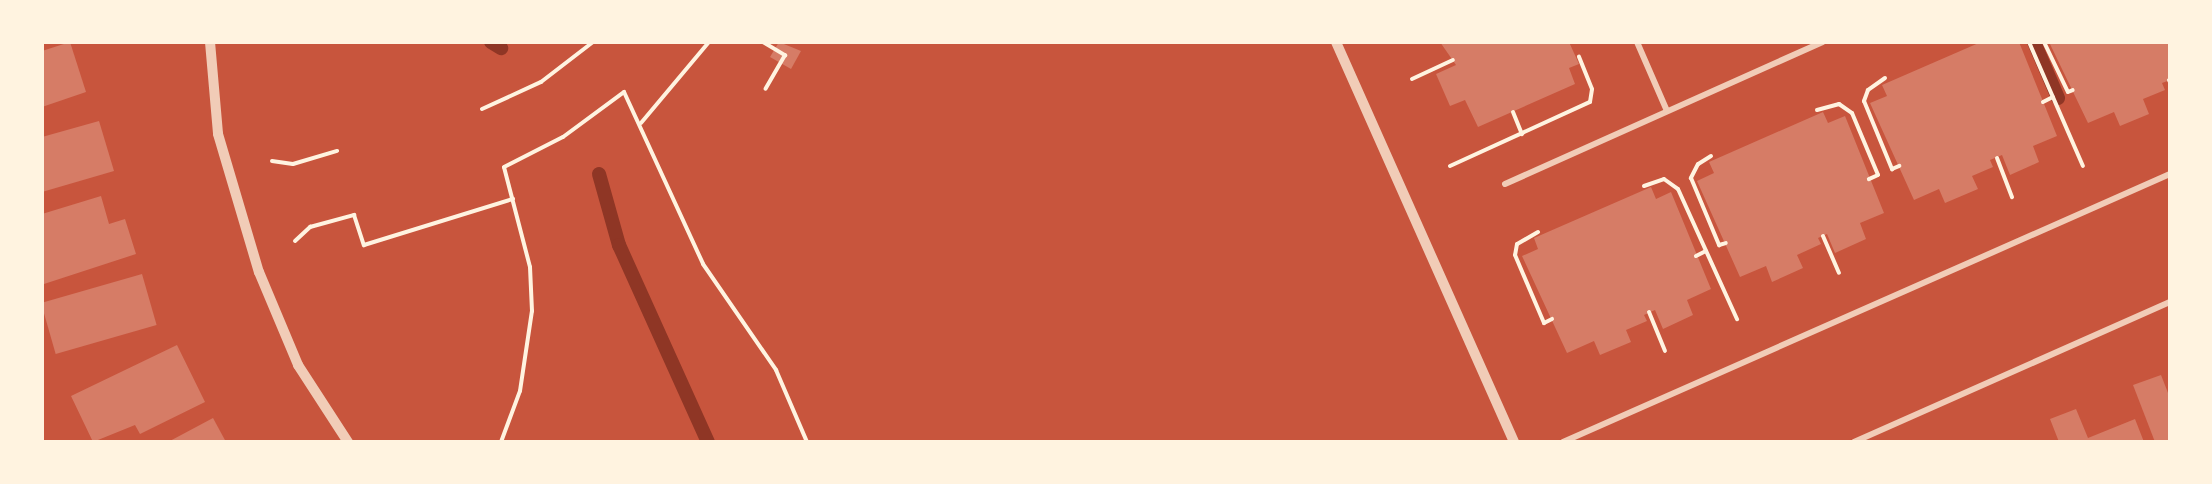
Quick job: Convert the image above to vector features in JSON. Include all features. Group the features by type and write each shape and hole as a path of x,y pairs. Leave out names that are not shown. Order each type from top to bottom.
{"street":[{"path":"210,42 218,134 265,292 298,365 348,442"},
{"path":"1336,42 1514,442"},
{"path":"1637,42 1667,111"},
{"path":"1505,184 1822,42"},
{"path":"1563,442 2170,174"},
{"path":"1854,442 2170,302"}],"path":[{"path":"482,109 541,82 592,42"},
{"path":"641,123 709,42"},
{"path":"763,42 785,55 765,89"},
{"path":"2029,42 2083,166"},
{"path":"2044,42 2068,92 2073,90"},
{"path":"1450,166 1590,102 1592,89 1579,56"},
{"path":"1412,79 1453,60"},
{"path":"1885,78 1868,90 1864,101 1892,169 1899,166"},
{"path":"501,442 520,392 532,311 530,267 506,164 563,137 624,92 641,123 703,264 776,370 807,442"},
{"path":"2043,102 2053,97"},
{"path":"1817,110 1839,104 1850,110 1878,175 1869,179"},
{"path":"1513,112 1522,134"},
{"path":"272,161 293,164 337,151"},
{"path":"1711,156 1695,167 1692,184 1719,245 1726,243"},
{"path":"1996,158 2012,197"},
{"path":"1644,186 1664,179 1675,185 1737,319"},
{"path":"295,241 310,227 354,215 364,244 513,199"},
{"path":"1538,232 1521,241 1515,255 1544,322 1552,320"},
{"path":"1823,236 1839,273"},
{"path":"1696,256 1706,251"},
{"path":"1649,312 1665,351"}],"building":[{"path":"70,42 86,92 42,107 42,51"},
{"path":"779,42 801,51 791,69 770,57"},
{"path":"1440,42 1569,42 1579,64 1569,68 1575,84 1478,127 1465,100 1450,106 1436,74 1456,65"},
{"path":"1981,42 2019,42 2057,136 2033,146 2039,162 2010,175 2002,155 1990,160 1993,167 1972,176 1978,189 1945,203 1939,189 1914,200 1870,103 1887,96 1882,85"},
{"path":"2049,42 2170,42 2170,80 2162,83 2165,90 2143,99 2149,114 2120,126 2114,112 2088,123"},
{"path":"1823,112 1828,123 1845,116 1884,213 1860,223 1866,239 1835,253 1827,234 1818,238 1821,244 1797,255 1803,268 1772,282 1766,266 1740,277 1697,181 1714,173 1709,162"},
{"path":"99,121 114,171 42,192 42,137"},
{"path":"1651,187 1656,199 1671,192 1711,289 1687,300 1693,315 1663,329 1655,310 1644,315 1647,321 1626,330 1631,342 1600,355 1594,341 1567,353 1522,256 1538,249 1534,238"},
{"path":"101,196 109,224 125,219 136,254 44,284 42,214"},
{"path":"142,274 157,325 56,354 42,303"},
{"path":"177,345 205,402 140,434 135,425 93,442 71,396"},
{"path":"2161,375 2170,398 2170,442 2155,442 2133,385"},
{"path":"2076,409 2088,438 2135,419 2144,442 2059,442 2050,419"},
{"path":"213,418 226,442 168,442"}],"waterway":[{"path":"491,42 501,48"},
{"path":"2034,42 2058,98"},
{"path":"599,174 619,245 708,442"}]}
